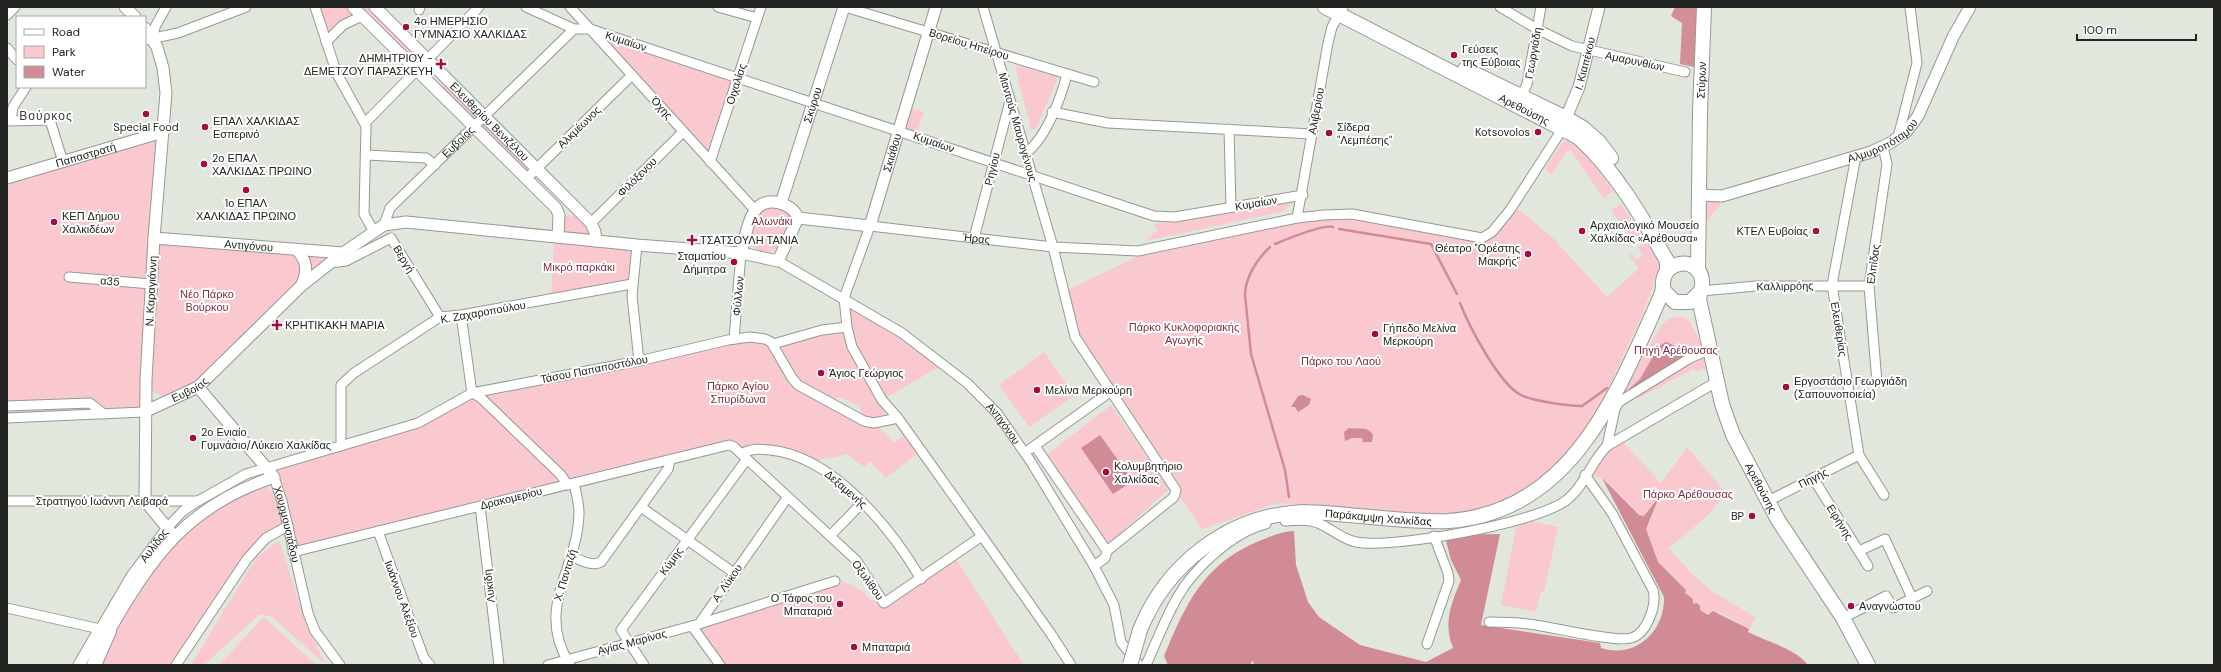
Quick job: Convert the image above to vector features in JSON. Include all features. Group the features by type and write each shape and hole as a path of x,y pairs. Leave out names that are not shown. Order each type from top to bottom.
{"main road":[{"name":"Αρεθούσης","path":"1325,7 1341,9 1521,98 1565,123 1584,142 1612,175 1667,261 1667,271"},
{"name":"Στύρων","path":"1698,271 1700,192 1699,153 1704,7"},
{"name":"Αρεθούσης","path":"1341,9 1514,105 1583,128 1599,142 1618,168 1682,264"},
{"name":"Στύρων","path":"1682,264 1691,260 1693,253 1695,184 1699,153"},
{"path":"1682,264 1698,271 1702,281 1701,291 1695,299 1680,302 1666,295 1663,286 1667,271 1682,264"},
{"name":"Παράκαμψη Χαλκίδας","path":"1630,362 1660,296 1663,286"},
{"name":"Αρεθούσης","path":"1701,291 1699,299 1728,426 1768,501 1843,618 1868,665"},
{"name":"Αρεθούσης","path":"1680,302 1692,307 1710,347"},
{"name":"Παράκαμψη Χαλκίδας","path":"1130,665 1140,630 1159,595 1174,575 1193,555 1226,532 1258,518 1285,513 1303,512 1446,521 1486,515 1524,499 1555,476 1579,450 1630,362 1667,305 1680,302"},
{"path":"94,665 105,630"}],"street":[{"path":"7,15 15,7"},
{"path":"125,7 134,16"},
{"path":"149,39 166,7"},
{"path":"149,39 178,33 246,7"},
{"path":"315,7 336,74 365,124 366,156 364,214 374,232"},
{"path":"353,7 558,210 558,237"},
{"name":"Ελευθερίου Βενιζέλου","path":"375,7 427,61 591,223 595,232 596,241"},
{"path":"365,124 480,7"},
{"name":"Κυμαίων","path":"526,7 574,29 590,29 899,130 1033,177 1163,218 1303,195"},
{"path":"718,7 757,18"},
{"name":"Οιχαλίας","path":"710,162 761,7"},
{"name":"Βορείου Ηπείρου","path":"844,7 1094,82"},
{"name":"Σκύρου","path":"781,203 844,7"},
{"name":"Σκιάθου","path":"844,298 870,226 936,7"},
{"name":"Μαντούς Μαυρογένους","path":"983,7 1053,247 1075,337 1175,488 1176,492 1172,498 1106,551"},
{"name":"Αμαρυνθίων","path":"1500,7 1537,29 1589,51 1685,72"},
{"name":"Γεωργιάδη","path":"1521,98 1527,84 1541,7"},
{"name":"Ι. Κιαπέκου","path":"1565,123 1579,87 1599,7"},
{"path":"1898,137 1917,63 1910,7"},
{"name":"Αλμυροπόταμου","path":"1700,192 1722,196 1727,193 1883,147 1898,137 1912,125 1918,116 1953,37 1970,7"},
{"name":"Όχης","path":"571,8 754,210"},
{"name":"Αλιβερίου","path":"1297,218 1303,195 1328,43 1332,27 1341,9"},
{"path":"326,42 343,24 362,16"},
{"name":"Ευβοίας","path":"7,418 144,412 198,387 301,286 328,263 384,225 390,208 475,127 574,29"},
{"name":"Ν. Καραγιάννη","path":"146,501 144,412 154,238 164,132 165,81 158,53 149,39"},
{"path":"7,48 16,59"},
{"path":"1026,153 1039,140 1062,89 1066,74"},
{"name":"Αλκμέωνος","path":"526,179 632,75"},
{"path":"25,88 13,107 9,121 50,120 63,162"},
{"name":"Ρηγίου","path":"974,238 1010,99"},
{"path":"1052,112 1108,123 1312,134"},
{"name":"Ήρας","path":"798,218 1053,247 1118,252 1138,252 1297,218 1324,215 1352,214 1482,238 1492,232 1510,210 1565,123"},
{"path":"1229,129 1231,207"},
{"name":"Παπαστρατή","path":"7,178 164,132"},
{"name":"Φιλόξενου","path":"591,223 683,132"},
{"name":"Ελπίδας","path":"1877,382 1869,286 1887,164 1883,147"},
{"path":"366,156 426,158 435,165"},
{"name":"Ελευθερίας","path":"1856,156 1832,284 1859,455 1884,495"},
{"path":"384,225 406,222 637,245 741,253 778,261 798,218 792,209 781,203 767,202 754,210 741,253"},
{"name":"Αντιγόνου","path":"154,238 297,250 343,252"},
{"name":"Βεργή","path":"328,263 346,261 391,238 440,317"},
{"path":"637,245 632,284 639,361"},
{"path":"297,250 304,258 306,267 306,276 301,286"},
{"name":"Φύλλων","path":"734,338 741,253"},
{"name":"Αντιγόνου","path":"778,261 902,333 966,382 997,413 1025,453 1094,566 1114,605 1121,642 1139,665"},
{"name":"α35","path":"69,277 151,284"},
{"name":"Κ. Ζαχαροπούλου","path":"341,446 341,385 354,373 440,317 461,315 632,284"},
{"name":"Καλλιρρόης","path":"1701,291 1749,286 1832,284 1869,286"},
{"path":"844,298 847,326 852,347 882,400 898,418 1051,634 1071,665"},
{"path":"461,315 472,393 480,397 571,484"},
{"path":"847,326 822,330 773,344 788,371 798,385 864,421 874,423 898,418"},
{"name":"Τάσου Παπαποστόλου","path":"271,472 341,446 418,423 472,393 639,361 734,338 759,337 767,339 773,344"},
{"path":"1607,446 1618,402 1710,347"},
{"path":"1146,665 1183,588 1223,548 1246,532 1273,523 1300,520 1318,523 1345,538 1356,542 1406,541 1506,524 1553,509 1572,495 1594,460 1607,446 1718,381"},
{"name":"Χουρμουσιάδου","path":"198,387 271,472 288,526 308,613 315,631 333,661 340,665"},
{"path":"1025,453 1110,392"},
{"path":"7,406 90,403 104,414"},
{"name":"Δρακομερίου","path":"293,552 729,445"},
{"name":"Οξυλίθου","path":"729,445 744,456 787,498 856,560 884,603 982,536"},
{"path":"1035,446 1106,551 1105,558 1094,566"},
{"name":"Δεξαμενής","path":"744,456 750,449 764,449 791,453 808,460 837,480 889,530 921,579"},
{"name":"Πηγής","path":"1768,501 1859,455"},
{"name":"Κύμης","path":"644,665 628,643 621,630 687,539 744,456"},
{"path":"571,556 588,563 597,564 601,562 668,469 670,460"},
{"name":"Αυλίδος","path":"79,665 138,582 183,512 198,501 246,474 271,472"},
{"name":"Αυλίδος","path":"170,532 205,509 271,472"},
{"path":"1489,622 1527,624 1623,639 1639,634 1647,624 1654,600 1653,590 1612,513 1585,475"},
{"name":"Ειρήνης","path":"1813,478 1868,566"},
{"name":"Χ. Πανταζή","path":"568,662 561,648 556,605 571,556 579,513 571,484"},
{"name":"Α. Λύκου","path":"696,625 787,498"},
{"name":"Στρατηγού Ιωάννη Λειβαρά","path":"7,501 198,501"},
{"path":"146,501 170,532"},
{"path":"830,536 862,503"},
{"name":"Λυκίδη","path":"480,506 499,665"},
{"path":"641,507 734,573"},
{"path":"176,665 247,559 266,538 288,526"},
{"name":"Ιωάννου Αλεξίου","path":"378,531 424,658 430,665"},
{"path":"1427,644 1449,581 1448,573 1434,536"},
{"path":"1859,552 1884,538 1912,598"},
{"name":"Αγίας Μαρίνας","path":"548,665 568,662 628,643 696,625 835,581"},
{"path":"1843,618 1886,596 1893,608 1927,591"},
{"path":"7,608 105,630"},
{"path":"696,625 720,665"}],"green space":[{"path":"315,7 375,7 427,61 418,71 362,16 326,42"},
{"path":"590,29 738,78 710,162"},
{"path":"1018,65 1058,77 1036,129 1031,129 1015,67"},
{"path":"446,80 537,168 526,179 436,89"},
{"path":"911,108 924,112 917,132 904,128"},
{"name":"Νέο Πάρκο Βούρκου","path":"163,132 156,239 343,253 198,387 165,397 155,393 151,389 144,412 7,417 7,177"},
{"path":"1569,141 1576,145 1588,157 1613,191 1604,199 1571,151 1567,151 1551,175 1545,168 1563,142"},
{"path":"1709,200 1718,201 1721,204 1704,225 1705,204"},
{"path":"1292,203 1282,212 1145,241 1157,231 1154,224"},
{"path":"1621,204 1641,236 1634,242 1611,210"},
{"name":"Αλωνάκι","path":"764,205 789,209 794,221 775,250 770,252 758,251 749,241 755,215"},
{"name":"Πάρκο του Λαού","path":"1518,209 1553,238 1607,297 1637,270 1640,271 1629,255 1631,254 1636,260 1642,256 1638,247 1645,241 1659,260 1660,268 1640,320 1605,396 1587,427 1565,457 1525,491 1503,502 1456,514 1427,515 1278,503 1202,529 1085,356 1064,292 1155,248 1297,218 1352,214 1473,238 1492,232"},
{"name":"Μικρό παρκάκι","path":"559,215 584,216 596,241 637,245 632,284 551,299 554,237"},
{"name":"Πάρκο Αγίου Σπυρίδωνα","path":"844,298 944,364 882,400 884,414 881,420 874,423 895,443 907,432 921,451 886,478 870,461 865,467 855,461 848,454 812,462 791,453 741,454 734,447 293,552 288,527 266,538 176,665 79,665 174,536 261,481 282,500 268,467 418,423 472,393 728,340 769,340 847,327","holes":["840,397 859,406 863,420 830,402"]},
{"name":"Πηγή Αρέθουσας","path":"1680,316 1688,319 1698,337 1709,371 1702,369 1696,372 1694,369 1641,397 1619,399 1662,324 1670,318"},
{"name":"Μελίνα Μερκούρη","path":"1044,352 1075,395 1029,427 999,385"},
{"name":"Κολυμβητήριο Χαλκίδας","path":"1111,405 1169,489 1104,548 1045,456"},
{"name":"Πάρκο Αρέθουσας","path":"1621,440 1661,483 1687,447 1726,493 1707,516 1669,548 1692,574 1712,591 1756,618 1749,629 1719,612 1708,615 1695,606 1685,593 1686,590 1658,562 1646,529 1658,499 1644,516 1639,515 1602,478 1589,475 1606,452"},
{"path":"1528,520 1558,527 1544,592 1541,591 1536,612 1501,605 1517,524"},
{"path":"279,540 306,623 325,664 272,617 260,614 204,665 191,665 256,558"},
{"path":"954,556 1024,665 720,665 692,626 838,581 847,583 857,588 871,601 880,596 883,603"},
{"path":"264,617 316,665 219,665"}],"shaded area":[{"path":"1675,7 1697,7 1694,67 1680,64 1682,23 1671,16"}],"water":[{"name":"Πηγή Αρέθουσας","path":"1666,342 1675,346 1683,358 1633,389 1629,389 1640,379 1659,346"},
{"path":"1303,395 1311,399 1309,405 1298,412 1295,407 1291,407 1298,396"},
{"path":"1349,428 1362,428 1368,430 1373,435 1372,442 1363,442 1362,438 1352,438 1345,441 1344,432"},
{"path":"1100,435 1133,481 1113,494 1081,448"},
{"path":"1602,478 1639,515 1644,516 1659,497 1646,529 1658,562 1686,590 1685,593 1693,599 1693,604 1697,603 1700,606 1700,610 1708,615 1713,611 1749,629 1748,632 1796,654 1808,665 1254,665 1253,661 1251,662 1252,665 1168,665 1164,656 1180,619 1199,588 1210,574 1224,561 1240,550 1276,534 1294,531 1296,565 1308,602 1319,617 1360,645 1426,662 1453,648 1450,639 1448,622 1451,605 1461,580 1451,560 1446,541 1450,535 1500,534 1481,625 1600,643 1601,648 1614,650 1625,650 1636,646 1646,640 1659,621 1663,610 1664,597"}],"waterway":[{"path":"1275,244 1313,230 1333,227"},
{"path":"1339,229 1431,244 1457,294"},
{"path":"1270,247 1261,257 1249,276 1245,295 1251,354 1285,470 1289,497"},
{"path":"1460,303 1470,326 1494,367 1512,389 1521,395 1542,401 1582,406 1607,388"}],"place":[{"name":"4ο ΗΜΕΡΗΣΙΟ ΓΥΜΝΑΣΙΟ ΧΑΛΚΙΔΑΣ","path":"406,27"},
{"name":"Γεύσεις της Εύβοιας","path":"1454,55"},
{"name":"ΔΗΜΗΤΡΙΟΥ - ΔΕΜΕΤΖΟΥ ΠΑΡΑΣΚΕΥΗ","path":"441,64"},
{"name":"Special Food","path":"146,114"},
{"name":"ΕΠΑΛ ΧΑΛΚΙΔΑΣ Εσπερινό","path":"205,127"},
{"name":"Kotsovolos","path":"1538,132"},
{"name":"Σίδερα \"Λεμπέσης\"","path":"1329,133"},
{"name":"2ο ΕΠΑΛ ΧΑΛΚΙΔΑΣ ΠΡΩΙΝΟ","path":"204,164"},
{"name":"1ο ΕΠΑΛ ΧΑΛΚΙΔΑΣ ΠΡΩΙΝΟ","path":"246,190"},
{"name":"ΚΕΠ Δήμου Χαλκιδέων","path":"54,222"},
{"name":"Αρχαιολογικό Μουσείο Χαλκίδας «Αρέθουσα»","path":"1582,231"},
{"name":"ΚΤΕΛ Ευβοίας","path":"1816,231"},
{"name":"ΤΣΑΤΣΟΥΛΗ ΤΑΝΙΑ","path":"692,240"},
{"name":"Θέατρο \"Ορέστης Μακρής\"","path":"1528,254"},
{"name":"Σταματίου Δήμητρα","path":"734,262"},
{"name":"ΚΡΗΤΙΚΑΚΗ ΜΑΡΙΑ","path":"277,325"},
{"name":"Γήπεδο Μελίνα Μερκούρη","path":"1375,334"},
{"name":"Άγιος Γεώργιος","path":"821,373"},
{"name":"Εργοστάσιο Γεωργιάδη (Σαπουνοποιεία)","path":"1786,387"},
{"name":"Μελίνα Μερκούρη","path":"1037,390"},
{"name":"2ο Ενιαίο Γυμνάσιο/Λύκειο Χαλκίδας","path":"193,438"},
{"name":"Κολυμβητήριο Χαλκίδας","path":"1106,472"},
{"name":"BP","path":"1752,516"},
{"name":"Ο Τάφος του Μπαταριά","path":"840,604"},
{"name":"Αναγνώστου","path":"1851,606"},
{"name":"Μπαταριά","path":"854,647"}],"district":[{"name":"Βούρκος","path":"46,116"}],"park label":[{"name":"Πάρκο Κυκλοφοριακής Αγωγής","path":"1184,333"}]}
